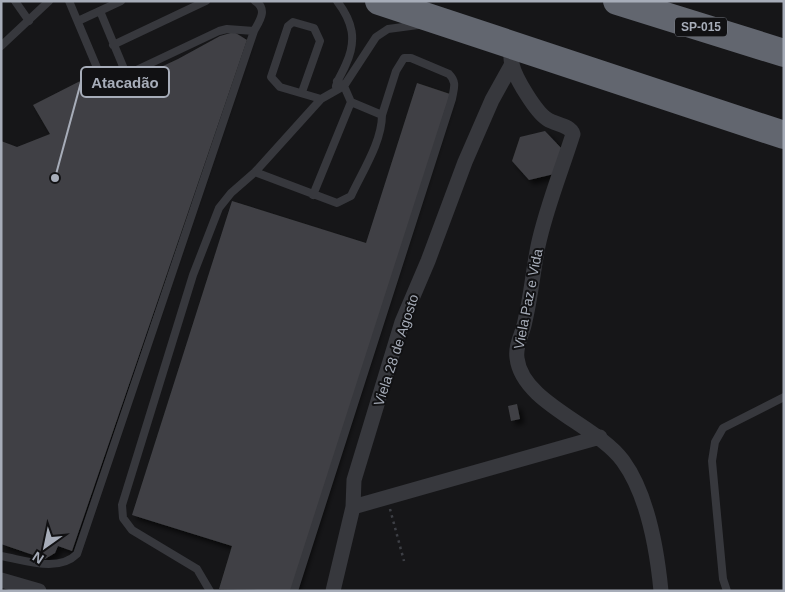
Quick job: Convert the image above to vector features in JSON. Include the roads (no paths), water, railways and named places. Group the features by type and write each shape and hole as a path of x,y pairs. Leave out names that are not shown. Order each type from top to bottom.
{"highway":[{"path":"379,1 448,24 512,54 784,134"},
{"name":"SP-015","path":"617,1 784,53"}],"street":[{"name":"Viela Paz e Vida","path":"512,54 518,79 535,106 547,119 568,128 573,134 552,191 538,245 517,358 523,377 539,395 600,436 623,461 635,484 650,525 661,591"},
{"name":"Viela 28 de Agosto","path":"333,591 353,506 354,480 402,322 428,261 464,162 512,54"},
{"path":"353,506 600,436"},
{"path":"1,580 39,591"}],"lane":[{"path":"15,1 30,21"},
{"path":"1,46 30,21 49,1"},
{"path":"78,21 121,1"},
{"path":"113,45 206,1"},
{"path":"1,556 57,565 77,554 254,31 263,12 261,6 255,1"},
{"path":"337,1 352,23 354,33 351,54 340,84"},
{"path":"72,2 78,21 102,76 111,82 219,31 227,29 254,31"},
{"path":"100,11 127,76"},
{"path":"302,92 320,41 314,28 293,22 288,26 271,76 280,87 321,99"},
{"path":"210,591 197,569 132,530 125,523 121,512 166,360 209,231 219,208 231,193 255,172 321,99 336,91 376,37 388,28 448,24"},
{"path":"255,172 337,203 351,196 374,145 382,124 382,115 396,71 404,58 411,58 449,74 453,78 455,85 452,98 294,591"},
{"path":"340,84 352,102 382,115"},
{"path":"313,194 352,102"},
{"path":"727,591 723,579 712,461 715,442 723,428 784,397"}],"place":[{"name":"Atacadão","path":"55,178"}]}
